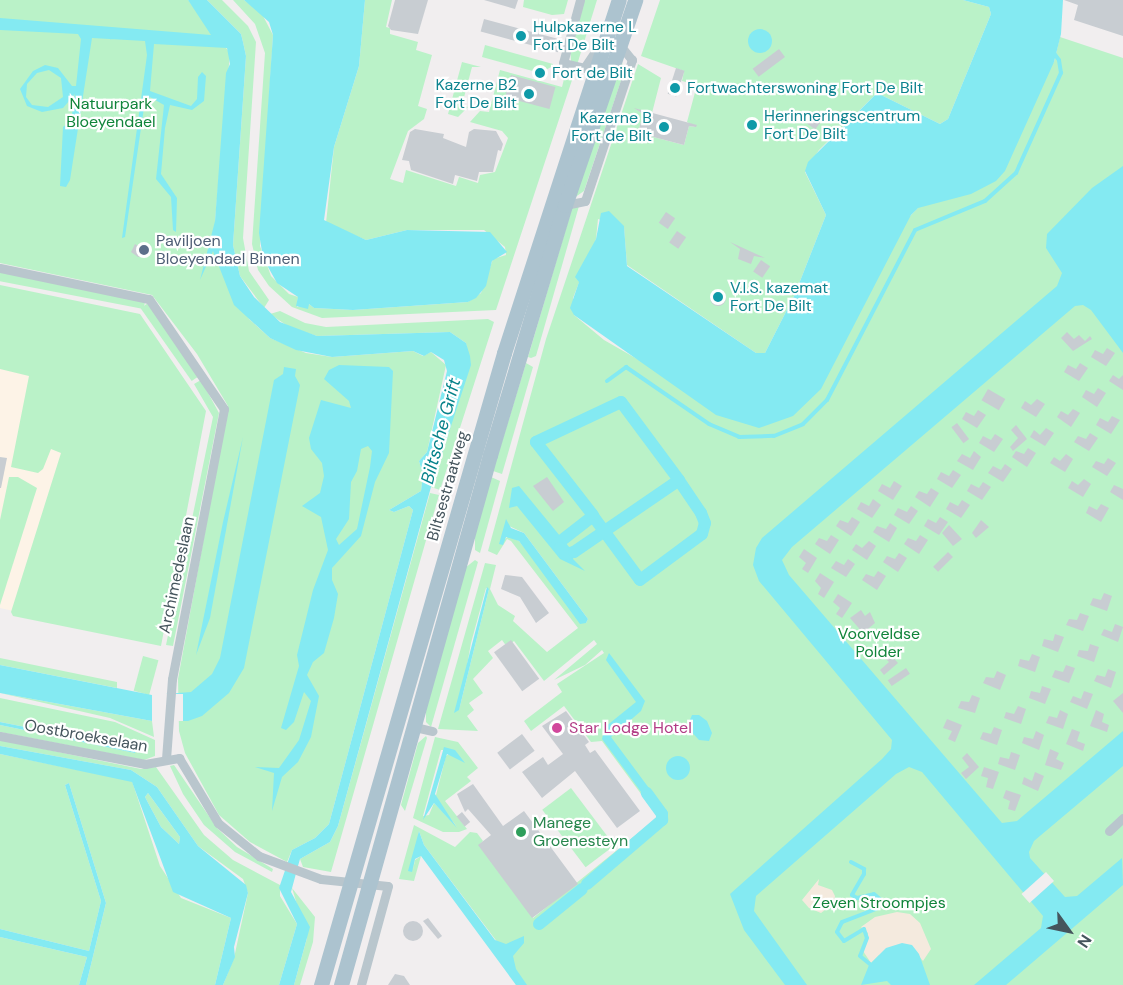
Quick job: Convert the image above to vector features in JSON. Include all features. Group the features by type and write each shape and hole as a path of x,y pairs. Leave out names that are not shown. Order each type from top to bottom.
{"main road":[{"name":"Biltsestraatweg","path":"341,985 372,884 458,563 613,40 619,0"},
{"name":"Biltsestraatweg","path":"321,985 504,353 613,40 635,0"}],"street":[{"path":"565,206 585,201 632,60 613,40 584,68 563,63 580,0"},
{"name":"Archimedeslaan","path":"0,268 149,299 224,409 170,694 166,758"},
{"path":"415,727 433,731"},
{"name":"Oostbroekselaan","path":"0,736 145,765 166,758"},
{"path":"166,758 183,761 201,800 218,823 241,844 280,866 302,873 388,886 361,985"},
{"path":"1108,831 1123,818"}],"shaded area":[{"path":"0,356 83,374 22,613 0,608"}],"green space":[{"name":"Natuurpark Bloeyendael","path":"0,0 188,0 230,53 215,221 249,319 270,338 306,353 332,357 413,351 423,356 431,352 446,365 427,452 419,461 423,475 421,491 389,510 394,512 409,506 413,510 329,824 315,838 292,850 287,862 250,842 219,815 185,753 179,731 178,679 228,406 197,354 152,295 0,263"},
{"path":"207,0 222,0 248,26 256,42 243,238 249,271 269,300 264,308 240,276 233,245 246,56 241,34"},
{"path":"233,0 244,0 262,14 273,35 260,246 271,276 289,294 298,297 297,307 309,304 314,308 353,310 468,302 481,293 493,259 506,255 505,247 484,230 407,230 366,240 326,223 334,147 359,66 365,0 392,0 386,27 390,28 390,34 418,42 416,50 432,55 418,106 427,109 424,119 408,131 390,179 403,183 406,170 456,186 459,177 478,183 480,175 495,172 508,138 502,131 470,122 480,111 489,112 500,70 562,87 566,71 574,74 496,310 322,318 292,307 269,286 258,270 252,244 265,53 255,24"},
{"path":"524,0 568,0 564,14 552,15 523,7"},
{"path":"584,0 597,0 577,65 571,61 570,43"},
{"name":"Voorveldse Polder","path":"660,0 963,0 989,7 991,14 948,119 940,124 877,93 819,150 805,172 826,215 795,294 765,353 756,353 627,265 624,227 598,219 596,239 573,298 574,315 604,340 728,411 1054,62 1060,37 1123,58 1123,985 516,985 498,943 424,845 419,831 413,870 415,860 421,856 414,881 399,879 414,825 455,847 470,832 477,833 483,841 479,845 533,918 658,817 602,741 591,742 564,706 531,731 524,721 562,692 557,684 604,653 602,650 585,665 554,680 597,644 594,640 544,681 514,641 507,647 502,640 488,651 493,658 473,679 483,693 469,703 474,710 467,716 478,731 438,729 485,563 496,565 490,589 498,605 515,616 513,621 547,652 578,628 511,541 507,539 497,555 488,551 546,339 638,64 661,78 652,113 636,109 643,114 638,133 684,145 689,126 696,127 687,122 697,85 682,81 684,71 641,56","holes":["509,526 524,533 588,619 586,623 519,541 509,536 505,539","486,588 489,589 459,710 471,643"]},
{"path":"485,45 553,64 553,66 540,73 482,57"},
{"path":"621,57 624,72 584,191 574,198"},
{"path":"462,62 481,67 472,67 462,105 468,107 458,117 448,114"},
{"path":"579,206 536,356 531,358 528,357 572,208"},
{"path":"0,272 145,300 144,309 0,281"},
{"path":"0,285 140,314 206,411 161,646 13,616 11,612 61,453 51,449 43,469 38,473 11,467 29,376 0,369"},
{"path":"148,303 199,376 192,381 141,308"},
{"path":"280,311 305,323 326,327 488,319 494,322 440,490 431,487 469,365 466,343 450,332 317,336 289,327 270,314"},
{"path":"526,363 533,367 502,474 493,471"},
{"path":"201,380 219,413 173,646 166,645 213,417 194,384"},
{"path":"9,477 18,477 37,488 0,605 0,520"},
{"path":"491,477 500,481 480,553 475,550 475,530"},
{"path":"430,493 439,495 331,872 303,867 300,859 330,842 338,826"},
{"path":"475,560 478,562 431,727 426,722 426,706 465,568"},
{"path":"143,656 158,660 149,695 134,691"},
{"path":"0,658 117,682 117,688 0,665"},
{"path":"0,693 152,721 154,737 110,718"},
{"path":"0,698 115,722 155,740 155,756 144,760 0,732 0,725 135,753 136,749 0,722"},
{"path":"426,736 405,811 401,805 418,743"},
{"path":"435,737 458,742 478,768 467,777 471,781 445,801 467,829 459,832 443,832 413,818","holes":["441,750 455,750 446,756 435,799 457,827 434,803 429,815 423,816"]},
{"path":"0,740 141,769 156,767 204,835 233,860 280,885 280,896 297,924 279,985 223,985 234,958 248,893 243,879 198,846 157,787 131,770 0,746"},
{"path":"0,754 132,781 160,866 181,898 231,918 215,985 86,985 106,903 69,783 65,785 101,901 89,951 0,929"},
{"path":"174,765 217,828 237,847 273,869 272,872 235,852 204,825 183,794 170,766"},
{"path":"571,788 614,846 586,867 542,810"},
{"path":"148,793 180,837 179,844 161,827 145,797"},
{"path":"292,888 315,917 313,942 300,985 294,985 307,938"},
{"path":"0,937 87,957 79,985 0,985"}],"sand":[{"path":"819,879 818,885 832,890 835,896 834,903 821,913 809,908 802,900"},
{"path":"897,912 910,914 920,923 931,949 923,961 913,949 879,955 871,963 863,951 868,933 861,927 875,917"}],"water":[{"name":"Biltsche Grift","path":"188,0 207,0 241,34 243,42 246,56 233,245 240,276 254,297 280,322 317,336 450,332 466,343 471,365 431,487 338,826 330,842 300,859 298,866 291,892 310,927 294,985 279,985 297,924 279,888 292,850 315,838 329,824 413,510 409,506 394,512 389,510 421,491 423,475 419,461 427,452 447,371 444,360 431,352 424,356 413,351 332,357 296,350 270,338 234,305 213,251 200,280 215,221 226,73 230,64 227,48 154,44 150,91 191,106 197,99 198,77 202,72 206,76 204,101 192,110 170,105 165,128 161,174 177,198 176,232 173,230 171,197 156,179 164,105 150,97 145,101 125,237 122,238 147,55 145,41 92,38 70,180 66,187 60,186 63,127 71,121 75,94 63,108 42,112 27,106 20,89 33,71 45,65 58,68 72,86 76,86 81,39 78,34 0,30 0,18 211,35","holes":["49,70 61,78 63,97 48,107 32,105 26,97 27,84 37,73"]},
{"path":"244,0 365,0 359,66 334,147 324,220 366,240 407,230 490,232 507,252 492,261 486,286 476,298 468,302 353,310 314,308 309,304 308,309 296,306 298,297 277,283 263,258 259,233 273,35 269,22"},
{"path":"963,0 1063,0 1061,34 1054,62 1005,171 996,181 971,194 918,208 911,215 821,389 793,416 759,428 716,415 574,315 570,308 579,282 575,277 596,239 601,213 609,211 624,226 627,266 756,353 765,353 795,294 826,215 805,171 808,162 877,93 940,124 948,119 991,14 989,7"},
{"path":"760,29 768,33 772,41 768,49 760,53 752,49 748,41 752,33"},
{"path":"1123,166 1123,353 1091,310 1083,305 1075,306 792,547 782,560 789,575 1002,823 1017,821 1123,731 1123,766 1034,841 1029,852 1030,858 1065,897 1077,896 1122,858 1123,885 1006,985 974,985 1041,928 1043,916 922,772 909,767 896,774 756,896 754,911 807,985 785,985 744,930 730,894 882,759 891,749 892,740 759,581 753,565 756,548 762,538 1057,286 1062,273 1046,248 1047,234 1092,188"},
{"path":"339,365 389,367 393,371 389,453 375,482 361,536 332,568 332,580 338,594 334,618 324,653 313,662 307,675 319,696 311,737 298,762 282,777 272,811 274,773 255,767 279,768 299,740 311,701 304,692 294,722 286,730 281,728 299,666 297,655 313,590 328,550 321,517 302,506 320,493 324,476 322,463 311,449 309,438 321,400 351,408 349,401 324,379 329,370","holes":["368,446 372,451 357,529 339,545 336,539 349,519 351,482 357,471 361,449"]},
{"path":"284,367 296,369 295,376 300,385 244,668 229,693 202,716 188,721 152,721 0,693 0,665 152,695 191,692 212,674 220,658 274,380 283,374"},
{"path":"243,437 210,618 196,655 223,522"},
{"path":"519,486 574,553 573,559 585,571 560,559 517,506 509,508 512,488"},
{"path":"506,519 511,528 524,533 588,619 586,623 580,624 519,541 506,537 503,545 499,544"},
{"path":"487,587 489,589 459,710 454,713"},
{"path":"609,653 645,701 641,711 611,737 666,811 647,800 602,739 605,727 636,702 606,660"},
{"path":"692,715 699,715 707,721 712,733 709,741 699,740 687,727"},
{"path":"0,722 136,749 135,753 0,725"},
{"path":"0,746 131,770 157,787 198,846 246,885 248,893 234,947 235,957 223,985 215,985 231,918 173,892 132,782 0,754","holes":["148,793 180,837 179,844 161,827 145,797"]},
{"path":"444,747 455,750 465,763 447,754 435,794 457,828 434,803 423,820"},
{"path":"678,756 686,760 690,768 686,776 678,780 670,776 666,768 670,760"},
{"path":"69,783 106,903 86,985 79,985 87,957 0,937 0,929 89,951 101,901 65,785"},
{"path":"419,831 424,845 495,940 506,944 524,936 524,943 513,956 516,969 527,985 516,985 421,856 415,859 412,872 408,871"},
{"path":"902,943 912,945 919,954 930,985 891,985 887,981 861,985 869,965 886,948"}],"pier":[{"path":"152,694 183,694 183,721 152,721"},
{"path":"1046,872 1054,881 1030,903 1021,894"}],"building":[{"path":"395,0 428,0 418,34 391,30 388,26"},
{"path":"484,0 518,0 515,9"},
{"path":"1064,0 1123,0 1123,36 1074,20 1078,5"},
{"name":"Hulpkazerne L Fort De Bilt","path":"484,19 561,40 558,52 481,32"},
{"path":"779,49 785,57 759,77 753,69"},
{"name":"Fortwachterswoning Fort De Bilt","path":"676,68 685,71 676,96 668,94"},
{"name":"Kazerne B2 Fort De Bilt","path":"511,75 555,87 549,109 505,97"},
{"name":"Kazerne B Fort de Bilt","path":"634,108 697,125 696,127 689,126 684,145 638,133 643,114"},
{"path":"815,113 823,119 815,129 807,123"},
{"path":"415,129 444,134 443,138 466,147 469,132 474,129 496,131 503,144 501,151 498,150 493,172 479,172 477,181 455,175 453,184 411,170 409,161 402,160 410,132"},
{"path":"666,212 675,218 668,229 659,223"},
{"path":"677,231 686,237 678,249 669,243"},
{"path":"730,242 765,258 754,256 751,264 738,259 740,249"},
{"name":"Paviljoen Bloeyendael Binnen","path":"135,244 140,247 152,247 147,256 138,257 131,252"},
{"path":"761,260 770,266 762,278 753,272"},
{"name":"V.I.S. kazemat Fort De Bilt","path":"715,290 721,290 726,298 724,304 715,306 710,301 710,295"},
{"path":"1067,332 1074,339 1079,335 1085,341 1090,336 1092,339 1073,351 1061,338"},
{"path":"1107,348 1115,353 1106,366 1091,357 1095,350 1103,354"},
{"path":"1080,363 1088,368 1079,381 1064,372 1068,365 1076,369"},
{"path":"1113,375 1119,379 1123,375 1123,390 1109,381"},
{"path":"1098,388 1106,393 1097,407 1082,397 1086,390 1094,394"},
{"path":"988,389 1005,399 999,410 982,400"},
{"path":"1037,399 1045,404 1036,417 1021,408 1025,401 1031,405"},
{"path":"1073,409 1080,413 1071,427 1057,417 1061,411 1068,415"},
{"path":"978,410 986,415 977,428 962,419 966,412 974,416"},
{"path":"1112,416 1120,420 1111,434 1096,425 1100,418 1108,422"},
{"path":"957,423 969,439 963,443 951,427"},
{"path":"1016,425 1027,439 1013,451 1010,447 1018,438 1011,430"},
{"path":"1046,428 1054,433 1045,446 1030,437 1034,430 1040,435"},
{"path":"1090,433 1098,438 1089,451 1074,442 1078,436 1086,439"},
{"path":"995,434 1003,439 994,452 979,443 983,436 991,440"},
{"path":"1028,448 1036,453 1027,467 1012,457 1016,451 1024,454"},
{"path":"974,451 981,457 973,470 957,461 962,454 970,458"},
{"path":"1066,454 1073,459 1065,472 1050,463 1054,457 1060,461"},
{"path":"0,457 7,458 1,488 0,488"},
{"path":"1108,458 1116,463 1107,476 1092,467 1096,461 1104,464"},
{"path":"1005,464 1012,469 1003,482 988,473 993,466 1001,470"},
{"path":"953,470 961,475 952,488 937,479 941,472 949,476"},
{"path":"547,477 564,502 553,511 533,486"},
{"path":"1084,479 1091,484 1083,497 1068,488 1072,481 1078,485"},
{"path":"894,481 902,486 893,500 878,491 882,484 890,488"},
{"path":"983,482 991,487 982,500 967,491 971,484 979,488"},
{"path":"1114,485 1123,489 1123,500 1110,492"},
{"path":"931,488 939,493 930,507 915,497 919,491 927,494"},
{"path":"873,499 881,505 872,518 857,509 861,502 869,506"},
{"path":"962,500 970,505 961,518 946,509 950,502 958,506"},
{"path":"1101,504 1109,508 1101,522 1086,513 1089,506 1097,510"},
{"path":"911,506 918,511 909,524 894,515 898,508 907,512"},
{"path":"852,517 860,522 851,536 836,526 840,520 848,523"},
{"path":"940,517 948,522 939,535 924,526 928,519 936,523"},
{"path":"981,520 989,527 976,538 972,533"},
{"path":"890,523 897,528 889,542 873,532 877,526 886,529"},
{"path":"949,525 962,539 953,546 942,533"},
{"path":"831,535 839,540 830,554 815,544 819,538 827,541"},
{"path":"920,535 928,540 919,554 904,544 908,538 916,541"},
{"path":"869,541 876,546 867,560 852,550 856,544 862,548"},
{"path":"804,549 817,558 808,573 802,569 806,563 799,557"},
{"path":"948,552 953,557 938,572 933,567"},
{"path":"899,553 907,558 898,572 883,562 887,556 895,559"},
{"path":"848,559 855,564 846,577 831,568 836,561 844,565"},
{"path":"878,571 886,576 877,590 862,580 866,574 874,577"},
{"path":"820,573 834,582 824,598 818,594 821,588 815,581"},
{"path":"505,575 522,577 549,613 536,623 520,597 501,589"},
{"path":"1104,593 1112,596 1107,611 1090,605 1093,598 1101,600"},
{"path":"838,594 852,603 842,618 836,614 840,608 833,602"},
{"path":"861,610 865,616 870,612 875,623 863,633 850,618"},
{"path":"1080,613 1089,616 1083,631 1066,625 1069,619 1077,620"},
{"path":"1115,624 1123,627 1118,642 1101,635 1104,629 1112,632"},
{"path":"1055,634 1064,637 1058,652 1042,646 1044,639 1053,641"},
{"path":"511,640 539,679 522,691 494,652"},
{"path":"1090,644 1099,647 1094,662 1077,656 1079,650 1088,651"},
{"path":"889,653 898,663 884,675 880,670 889,662 884,657"},
{"path":"1032,654 1040,657 1035,672 1018,666 1020,659 1029,661"},
{"path":"1066,665 1075,668 1069,683 1052,677 1055,670 1063,672"},
{"path":"906,668 910,674 892,686 888,680"},
{"path":"1108,669 1116,672 1111,688 1094,681 1097,675 1105,677"},
{"path":"997,671 1006,675 1000,690 983,683 986,677 994,678"},
{"path":"1042,686 1051,689 1045,704 1029,698 1031,691 1040,693"},
{"path":"1084,691 1093,694 1087,709 1070,702 1073,696 1081,699"},
{"path":"1123,693 1123,713 1113,701"},
{"path":"972,695 980,698 975,713 958,708 961,701 969,702"},
{"path":"1018,706 1026,709 1021,724 1004,718 1006,712 1014,714"},
{"path":"1060,710 1068,714 1063,729 1046,723 1049,716 1057,718"},
{"path":"1096,710 1104,714 1102,722 1109,725 1107,732 1090,726"},
{"path":"566,711 589,742 585,745 590,753 595,750 640,811 617,828 575,771 542,798 522,772 543,757 548,765 563,754 542,726"},
{"path":"947,719 962,725 955,742 948,739 952,731 943,728"},
{"path":"994,727 1002,730 997,745 980,739 983,732 991,734"},
{"path":"1072,729 1080,732 1077,741 1085,744 1083,751 1066,744"},
{"path":"1036,731 1044,735 1039,750 1022,743 1024,737 1033,739"},
{"path":"522,734 535,751 510,769 497,753"},
{"path":"1050,749 1059,753 1056,759 1064,763 1061,770 1045,765"},
{"path":"1011,752 1020,755 1015,770 998,764 1000,757 1009,759"},
{"path":"967,753 979,767 966,779 961,773 969,767 962,758"},
{"path":"984,767 999,772 993,789 986,787 988,778 981,776"},
{"path":"1035,772 1044,776 1038,791 1022,784 1024,777 1032,781"},
{"path":"473,784 503,826 524,811 578,884 532,918 478,845 491,835 468,809 465,812 457,794"},
{"path":"1006,790 1021,795 1015,811 1008,809 1010,801 1003,798"},
{"path":"462,812 470,822 465,827 457,816"},
{"path":"428,918 442,936 438,939 423,921"},
{"path":"413,921 420,924 423,931 420,938 413,941 406,938 403,931 406,924"},
{"path":"395,974 404,976 410,985 388,985"}],"waterway":[{"path":"607,381 626,367 709,424 739,437 774,436 803,424 827,400 915,230 985,201 1016,173 1061,73 1059,60 1053,52"},
{"path":"560,548 565,554 574,552 679,480 621,402 536,442 592,514"},
{"path":"557,544 593,516 640,580 702,534 705,523 701,513 679,480"},
{"path":"587,884 662,820 662,814 647,793"},
{"path":"851,862 864,869 864,874 852,895 857,898 874,894 881,900 876,909 842,922 837,932 844,941 864,929 867,938 860,956 870,964"},
{"path":"539,924 582,889"}],"place":[{"name":"Hulpkazerne L Fort De Bilt","path":"521,36"},
{"name":"Fort de Bilt","path":"540,73"},
{"name":"Fortwachterswoning Fort De Bilt","path":"675,88"},
{"name":"Kazerne B2 Fort De Bilt","path":"529,94"},
{"name":"Herinneringscentrum Fort De Bilt","path":"752,125"},
{"name":"Kazerne B Fort de Bilt","path":"664,127"},
{"name":"Paviljoen Bloeyendael Binnen","path":"144,250"},
{"name":"V.I.S. kazemat Fort De Bilt","path":"718,297"},
{"name":"Star Lodge Hotel","path":"557,728"},
{"name":"Manege Groenesteyn","path":"521,832"}],"park label":[{"name":"Zeven Stroompjes","path":"879,903"}]}
